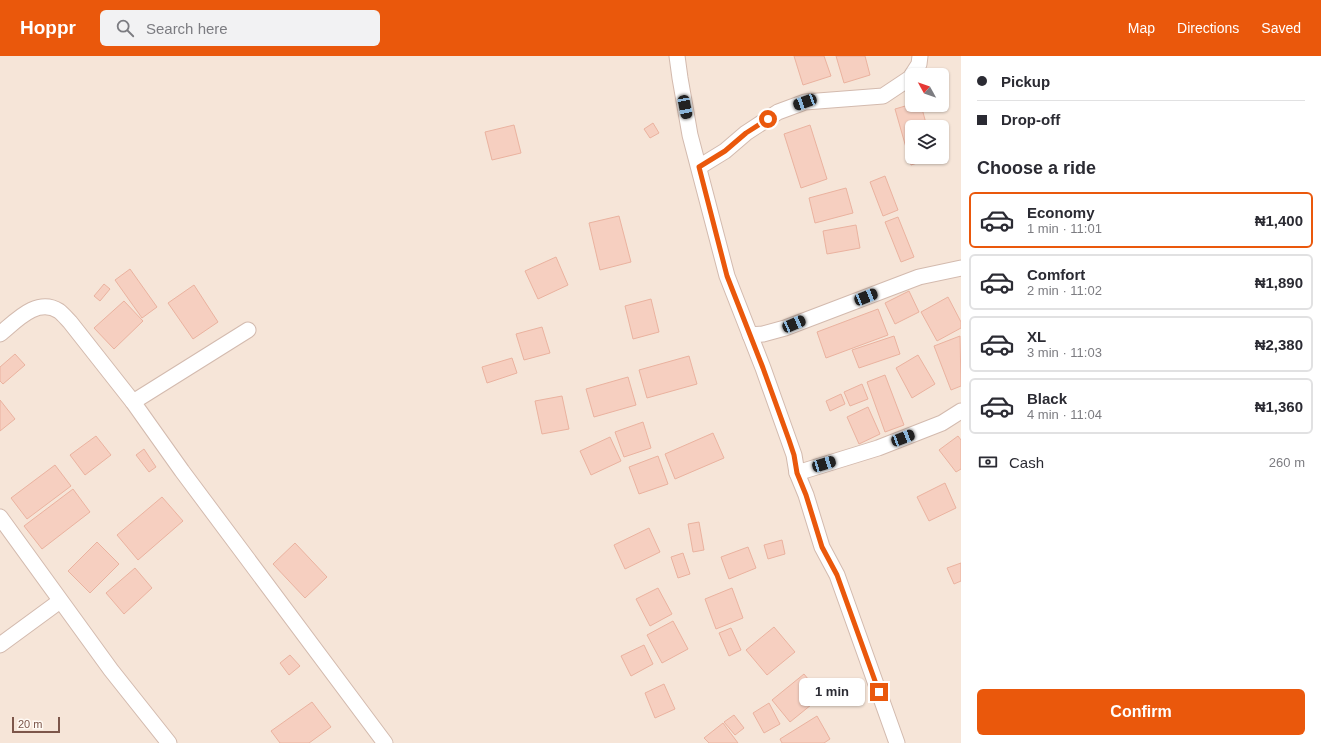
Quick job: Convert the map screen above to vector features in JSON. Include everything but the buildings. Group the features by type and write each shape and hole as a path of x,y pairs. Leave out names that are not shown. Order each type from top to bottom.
{"street":[{"path":"677,56 690,135 727,276 763,368 794,455 797,473 806,495 822,547 837,575 897,743"},
{"path":"699,167 725,151 746,133 778,112 805,102 883,96 910,78 919,64 920,56"},
{"path":"750,335 762,334 785,328 920,277 961,268"},
{"path":"0,334 27,313 38,307 50,307 60,312 70,322 133,402 182,471 385,743"},
{"path":"133,402 248,330"},
{"path":"797,473 878,448 942,423 961,411"},
{"path":"0,517 111,670 169,743"},
{"path":"0,645 60,601"}],"shaded area":[{"path":"0,56 961,56 961,743 0,743"}],"route":[{"path":"768,119 746,133 725,151 699,167 727,276 789,440 794,455 797,473 806,495 822,547 837,575 879,692"}]}
